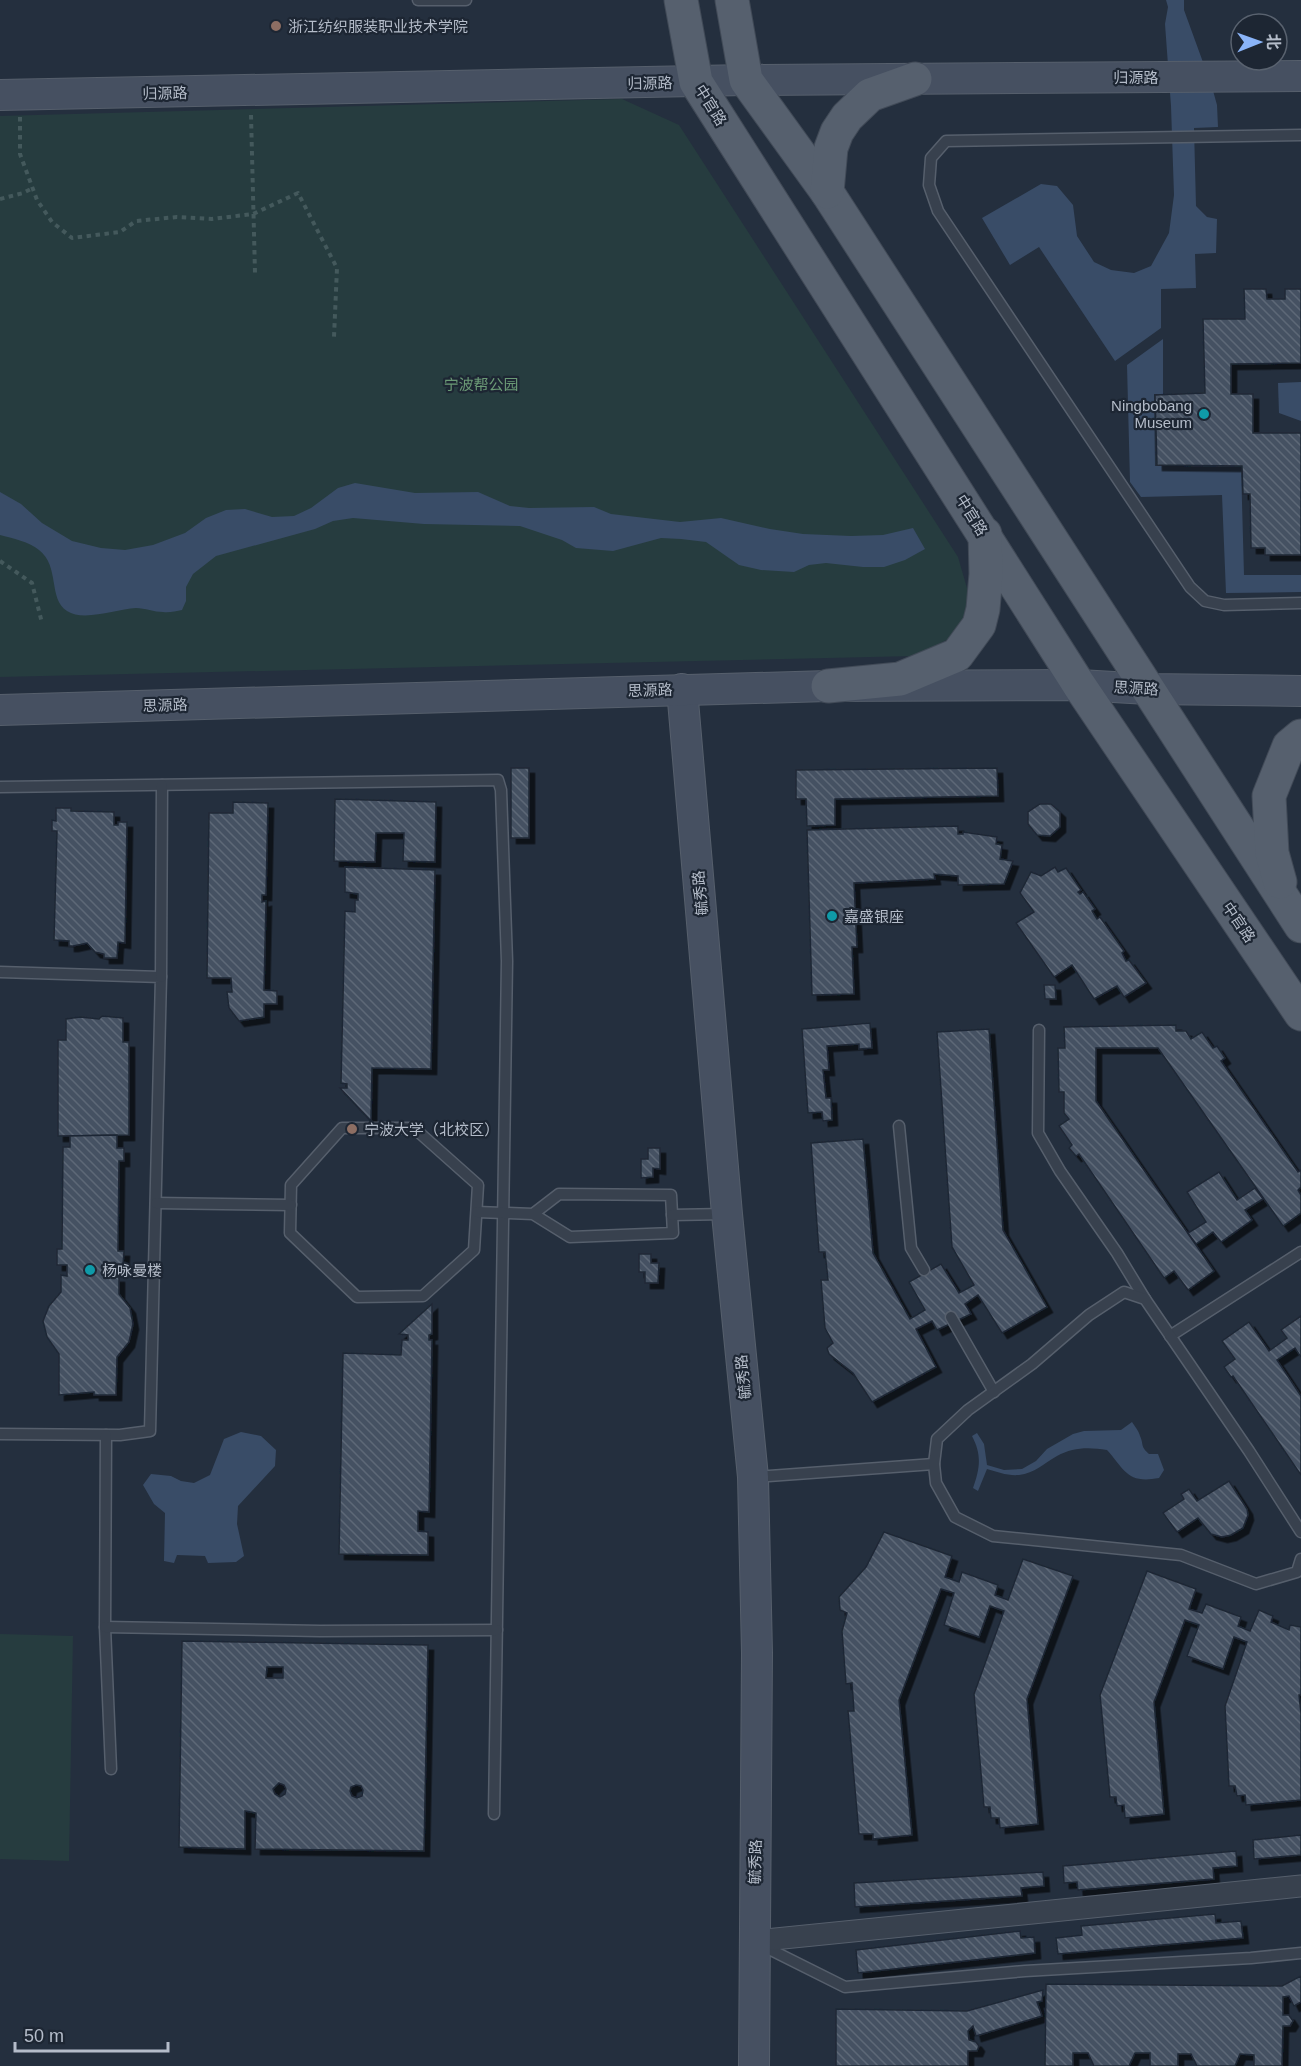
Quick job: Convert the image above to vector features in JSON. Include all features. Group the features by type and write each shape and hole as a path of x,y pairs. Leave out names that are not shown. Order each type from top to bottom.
{"main road":[{"name":"中官路","path":"681,0 696,82 1079,685 1301,1014"},
{"path":"732,0 746,80 827,192 1293,915"},
{"path":"827,192 831,148 837,132 847,117 870,95 915,79"},
{"path":"828,686 900,679 957,655 979,625 983,609 986,574 984,534"},
{"path":"1293,915 1272,853 1269,796 1289,746 1301,736"}],"street":[{"name":"归源路","path":"10,95 251,92 746,80 1301,76"},
{"name":"思源路","path":"0,710 828,686 1079,685 1148,689 1301,692"},
{"name":"毓秀路","path":"682,689 753,1478 757,1653 754,2066"},
{"path":"754,1941 1301,1886"}],"lane":[{"path":"418,0 466,0"},
{"path":"1301,135 946,141 931,158 929,185 938,211 1190,587 1204,601 1224,605 1301,603"},
{"path":"0,787 498,780 501,790 507,961 501,1214 494,1814"},
{"path":"0,1434 106,1435 150,1431 161,977 162,785"},
{"path":"0,972 161,977"},
{"path":"1039,1030 1038,1133 1060,1171 1117,1253 1145,1299 1249,1451 1301,1532"},
{"path":"899,1126 911,1248 924,1270"},
{"path":"342,1128 414,1128 478,1185 474,1250 423,1296 357,1297 290,1233 291,1205 291,1185 342,1128"},
{"path":"477,1212 533,1214 570,1237 673,1233 671,1194 559,1194 533,1214"},
{"path":"156,1203 291,1205"},
{"path":"672,1215 728,1214"},
{"path":"1170,1336 1301,1252"},
{"path":"1145,1299 1124,1292 1089,1315 1032,1364 968,1410 937,1439 934,1464 936,1483 955,1517 993,1536 1181,1555 1256,1584 1297,1572 1301,1559"},
{"path":"951,1317 994,1392"},
{"path":"106,1435 105,1627 111,1769"},
{"path":"753,1478 934,1464"},
{"path":"105,1627 321,1631 497,1630"},
{"path":"754,1941 845,1987 1025,1971 1301,1953"}],"path":[{"path":"251,92 255,273"},
{"path":"10,95 20,154 37,200 52,222 72,238 120,232 136,221 177,217 212,219 253,214 298,193 337,268 334,337"},
{"path":"0,199 33,188"},
{"path":"0,561 32,583 42,623"}],"green space":[{"name":"宁波帮公园","path":"622,99 679,125 958,557 969,595 960,633 915,656 0,677 0,116"},
{"path":"0,1634 73,1636 69,1861 0,1859"}],"water":[{"path":"1166,0 1184,0 1184,10 1217,105 1218,127 1194,128 1196,206 1207,217 1217,219 1216,253 1195,254 1196,288 1161,289 1161,328 1115,361 1039,247 1010,265 982,218 1041,184 1057,186 1073,205 1077,236 1094,262 1111,270 1134,273 1151,266 1169,233 1174,195 1165,24 1168,7"},
{"path":"1163,339 1163,394 1154,394 1155,466 1241,466 1244,575 1301,575 1301,592 1226,593 1222,495 1141,497 1130,482 1127,365"},
{"path":"1301,382 1301,421 1279,413 1278,383"},
{"path":"355,483 415,493 478,492 510,506 529,508 594,507 611,514 680,522 721,518 803,534 883,535 913,528 925,549 905,560 884,567 826,563 809,565 794,572 761,570 739,565 706,542 661,538 613,551 576,548 562,540 520,526 424,524 353,518 333,521 315,529 216,556 193,574 186,587 186,601 182,610 165,612 136,608 82,615 67,611 61,606 55,591 50,565 39,550 26,543 0,535 0,492 21,504 42,523 72,541 101,548 125,550 153,545 185,533 206,518 226,510 245,509 272,517 294,516 311,508 338,488"},
{"path":"1132,1422 1139,1432 1144,1449 1149,1454 1158,1454 1164,1470 1159,1478 1133,1477 1107,1450 1081,1448 1063,1453 1025,1474 1003,1474 987,1469 978,1491 973,1488 979,1462 972,1436 977,1433 984,1444 987,1465 1004,1470 1022,1469 1036,1461 1047,1449 1073,1434 1084,1431 1121,1430"},
{"path":"241,1432 261,1436 276,1450 275,1466 238,1506 237,1524 244,1556 236,1562 208,1563 205,1556 177,1555 174,1563 164,1561 165,1513 154,1504 143,1485 151,1474 171,1476 181,1481 194,1483 210,1475 224,1439"}],"building":[{"name":"Ningbobang Museum","path":"1244,289 1266,289 1267,299 1285,299 1285,289 1301,289 1301,363 1231,364 1231,394 1253,394 1253,433 1301,433 1301,555 1265,555 1265,548 1251,548 1250,494 1243,494 1242,466 1157,465 1155,395 1205,393 1203,319 1245,319"},
{"path":"511,768 529,768 529,838 511,838"},
{"path":"997,768 998,796 835,799 835,825 807,826 806,799 796,799 796,770"},
{"path":"335,799 436,802 435,862 403,861 404,833 376,833 375,862 334,861"},
{"path":"233,802 268,803 266,895 262,895 262,902 266,901 264,990 277,991 277,1004 264,1004 264,1017 239,1021 229,1008 227,992 232,992 231,978 207,978 209,813 233,813"},
{"path":"1040,804 1051,804 1060,812 1060,827 1050,836 1037,835 1028,824 1028,812"},
{"path":"56,808 71,808 71,811 114,812 114,825 118,825 118,822 127,822 125,943 118,942 117,958 104,958 104,954 95,952 87,943 69,946 69,941 54,940 57,831 52,831 52,820 56,821"},
{"name":"嘉盛银座","path":"958,826 958,834 963,834 963,832 997,837 996,844 1002,845 1000,859 1013,861 1004,884 958,885 958,876 934,874 935,879 854,883 857,947 852,947 854,994 812,995 807,830"},
{"path":"345,867 435,870 431,1069 372,1068 371,1121 340,1088 347,1088 347,1084 341,1083 345,911 355,912 355,900 358,900 358,894 345,892"},
{"path":"1055,867 1058,872 1066,868 1081,890 1078,892 1080,894 1083,892 1095,909 1092,911 1097,919 1100,917 1124,951 1122,953 1126,961 1129,960 1146,983 1124,997 1117,986 1094,999 1072,965 1054,977 1016,923 1034,912 1020,893 1031,872 1041,876"},
{"path":"1044,985 1055,985 1056,999 1045,999"},
{"path":"102,1016 123,1018 123,1042 129,1042 129,1135 58,1136 58,1040 66,1040 66,1019 80,1017 99,1019"},
{"path":"870,1023 872,1048 859,1049 859,1044 827,1046 829,1070 823,1070 826,1098 831,1098 832,1120 823,1121 822,1112 808,1113 802,1029"},
{"path":"1176,1025 1176,1031 1186,1031 1191,1039 1202,1032 1213,1048 1217,1046 1225,1058 1221,1061 1298,1172 1301,1170 1301,1187 1298,1190 1301,1195 1301,1213 1283,1226 1158,1048 1096,1048 1096,1101 1214,1271 1188,1290 1174,1271 1164,1278 1079,1154 1076,1156 1069,1148 1072,1145 1059,1126 1069,1119 1064,1113 1064,1092 1059,1092 1058,1048 1065,1048 1064,1027"},
{"path":"989,1029 1003,1230 1047,1307 1002,1333 978,1295 965,1304 971,1314 937,1330 932,1321 916,1329 936,1367 872,1402 853,1373 829,1354 827,1348 833,1343 825,1328 821,1280 828,1280 825,1252 819,1252 811,1143 863,1139 873,1253 910,1319 925,1310 909,1282 941,1264 959,1293 974,1285 952,1247 937,1032"},
{"name":"杨咏曼楼","path":"117,1135 117,1148 124,1148 124,1161 119,1161 118,1251 124,1251 123,1265 112,1264 112,1277 119,1277 119,1294 130,1308 133,1324 129,1342 117,1357 116,1395 94,1395 94,1392 59,1395 59,1354 47,1337 43,1321 49,1306 61,1292 61,1275 67,1276 67,1265 57,1265 57,1249 62,1249 63,1147 70,1147 70,1136"},
{"path":"648,1148 660,1148 660,1169 653,1168 653,1177 641,1178 641,1159 648,1159"},
{"path":"1219,1172 1237,1200 1255,1188 1263,1199 1245,1210 1252,1220 1221,1242 1213,1232 1196,1244 1188,1233 1206,1222 1187,1192"},
{"path":"639,1254 651,1254 651,1263 659,1263 658,1283 645,1283 645,1272 639,1272"},
{"path":"432,1304 432,1334 429,1335 429,1340 432,1340 429,1512 418,1511 418,1531 428,1532 428,1555 339,1554 343,1353 401,1355 402,1340 408,1340 408,1335 399,1334"},
{"path":"1301,1316 1301,1357 1295,1348 1277,1360 1301,1396 1301,1475 1233,1376 1231,1377 1224,1367 1235,1359 1222,1341 1249,1322 1269,1351 1287,1338 1281,1330"},
{"path":"1229,1481 1247,1509 1248,1515 1243,1528 1231,1535 1222,1537 1211,1534 1198,1518 1177,1532 1163,1513 1184,1499 1181,1494 1189,1489 1197,1501"},
{"path":"884,1532 952,1556 945,1577 959,1582 962,1572 998,1585 995,1595 1008,1600 1023,1559 1073,1576 1027,1699 1038,1824 1000,1828 999,1818 991,1818 990,1807 984,1807 974,1694 1004,1611 990,1606 979,1637 944,1625 954,1593 941,1589 899,1700 912,1835 873,1839 873,1834 859,1834 848,1711 854,1711 852,1683 846,1684 842,1631 847,1613 840,1610 839,1597 866,1567"},
{"path":"1147,1571 1196,1589 1189,1609 1202,1613 1206,1604 1241,1617 1238,1626 1250,1631 1259,1610 1273,1616 1271,1622 1289,1630 1290,1625 1301,1627 1301,1695 1299,1695 1301,1800 1246,1805 1245,1795 1237,1796 1235,1786 1229,1786 1225,1706 1247,1642 1234,1637 1223,1669 1187,1656 1199,1625 1185,1620 1154,1702 1164,1814 1125,1818 1124,1805 1117,1806 1116,1797 1110,1797 1100,1695"},
{"path":"182,1641 428,1645 424,1851 255,1849 256,1813 245,1811 245,1849 179,1847","holes":["267,1667 283,1667 283,1678 266,1678","279,1783 286,1789 285,1794 280,1797 273,1789","361,1786 362,1796 357,1798 352,1796 351,1787"]},
{"path":"1301,1835 1301,1855 1254,1859 1253,1840"},
{"path":"1236,1851 1237,1866 1213,1868 1214,1879 1078,1890 1077,1882 1064,1883 1063,1866"},
{"path":"1043,1872 1044,1886 1021,1888 1022,1896 855,1907 854,1883"},
{"path":"1215,1914 1216,1923 1241,1921 1243,1938 1058,1954 1056,1938 1082,1935 1081,1926"},
{"path":"1020,1931 1021,1938 1034,1937 1035,1953 858,1973 856,1950"},
{"path":"1301,1976 1301,2002 1294,2006 1289,1996 1283,1997 1283,2015 1289,2015 1293,2021 1290,2026 1283,2026 1282,2066 1254,2066 1254,2055 1240,2054 1235,2066 1197,2066 1191,2054 1178,2054 1178,2066 1150,2066 1150,2053 1135,2053 1129,2066 1094,2066 1088,2053 1073,2053 1073,2066 1045,2066 1046,1984 1282,1986"},
{"path":"1043,1990 1042,2001 1037,2002 1042,2016 976,2036 973,2026 968,2031 969,2040 976,2042 979,2046 977,2051 968,2051 968,2066 836,2066 836,2009 967,2011"}],"place":[{"name":"浙江纺织服装职业技术学院","path":"276,26"},
{"name":"Ningbobang Museum","path":"1204,414"},
{"name":"嘉盛银座","path":"832,916"},
{"name":"宁波大学（北校区）","path":"352,1129"},
{"name":"杨咏曼楼","path":"90,1270"}]}
